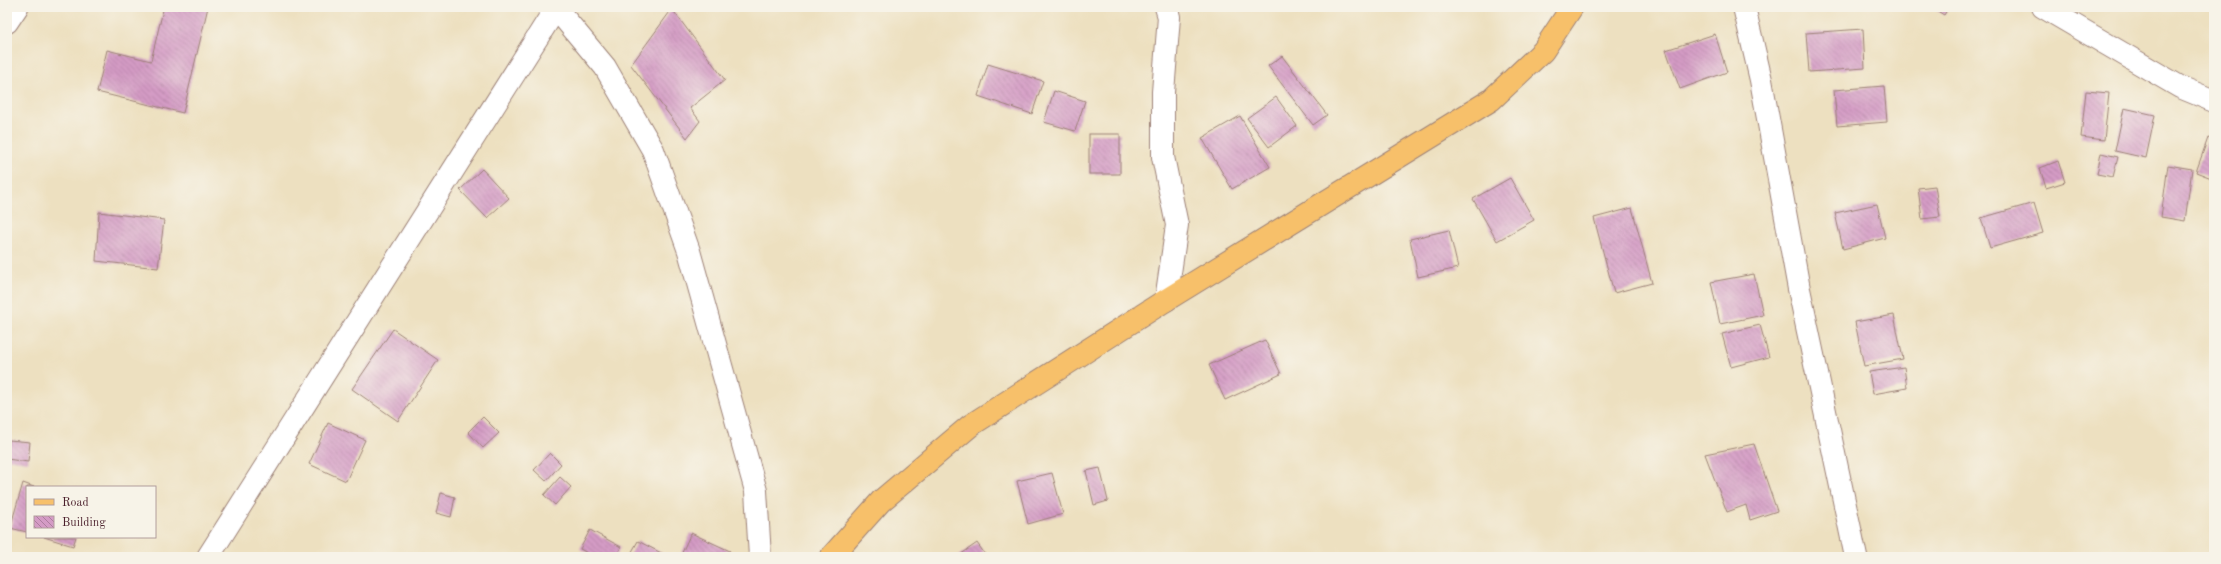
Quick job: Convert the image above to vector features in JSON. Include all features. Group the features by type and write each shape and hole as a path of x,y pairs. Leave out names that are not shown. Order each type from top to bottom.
{"main road":[{"path":"831,557 881,501 971,425 1166,300 1491,100 1543,51 1572,7"}],"street":[{"path":"7,22 17,7"},
{"path":"1166,7 1169,17 1163,92 1164,157 1177,226 1166,300"},
{"path":"1744,7 1761,80 1799,289 1856,557"},
{"path":"2043,7 2180,87 2214,101"},
{"path":"208,557 556,8 605,67 653,150 689,251 756,491 760,557"}],"building":[{"path":"152,7 208,7 183,113 97,92 107,50 151,61 163,10"},
{"path":"1931,7 1949,7 1944,15"},
{"path":"672,9 725,80 690,108 700,121 687,138 631,65"},
{"path":"1863,29 1865,68 1809,72 1806,33"},
{"path":"1715,34 1727,72 1680,89 1666,50"},
{"path":"1282,56 1327,115 1313,125 1268,66"},
{"path":"988,64 1043,81 1032,114 978,96"},
{"path":"1884,86 1887,122 1837,126 1834,90"},
{"path":"1054,91 1085,101 1075,131 1044,122"},
{"path":"2086,91 2109,93 2104,140 2081,137"},
{"path":"1276,97 1297,126 1269,147 1247,118"},
{"path":"2124,108 2155,115 2146,158 2115,151"},
{"path":"1240,116 1270,167 1232,189 1202,138"},
{"path":"1089,134 1120,134 1120,174 1089,174"},
{"path":"2208,138 2214,140 2214,179 2196,172"},
{"path":"2101,153 2118,157 2113,177 2097,174"},
{"path":"2058,161 2065,182 2046,188 2040,168"},
{"path":"2168,165 2192,169 2185,221 2161,217"},
{"path":"482,169 509,198 487,218 460,190"},
{"path":"1510,178 1534,220 1497,241 1473,199"},
{"path":"1935,186 1940,217 1922,219 1918,188"},
{"path":"2034,203 2043,233 1990,248 1981,218"},
{"path":"1877,204 1885,238 1843,249 1835,213"},
{"path":"1632,208 1652,283 1614,293 1594,218"},
{"path":"99,212 164,220 158,268 96,261"},
{"path":"1449,230 1458,268 1418,277 1410,239"},
{"path":"1754,274 1763,315 1720,324 1711,282"},
{"path":"1894,315 1903,359 1864,366 1855,322"},
{"path":"1760,325 1769,357 1731,367 1722,334"},
{"path":"393,329 438,360 398,421 352,389"},
{"path":"1265,340 1281,374 1225,400 1209,365"},
{"path":"1904,367 1907,388 1873,394 1869,372"},
{"path":"483,417 499,433 483,448 468,432"},
{"path":"328,423 365,440 346,481 309,464"},
{"path":"9,440 30,442 28,462 7,459"},
{"path":"1754,444 1777,511 1750,520 1746,505 1727,512 1705,454"},
{"path":"550,453 561,464 546,481 534,470"},
{"path":"1100,468 1108,501 1094,505 1086,471"},
{"path":"1052,473 1063,514 1028,524 1017,481"},
{"path":"560,477 571,487 555,505 544,495"},
{"path":"23,483 31,486 26,486 26,532 10,528"},
{"path":"441,493 455,497 451,517 436,513"},
{"path":"590,530 621,547 616,557 595,557 580,549"},
{"path":"691,533 730,551 727,557 680,557"},
{"path":"47,538 76,538 73,546"},
{"path":"638,541 669,557 629,557"},
{"path":"977,543 987,557 957,557"}]}
